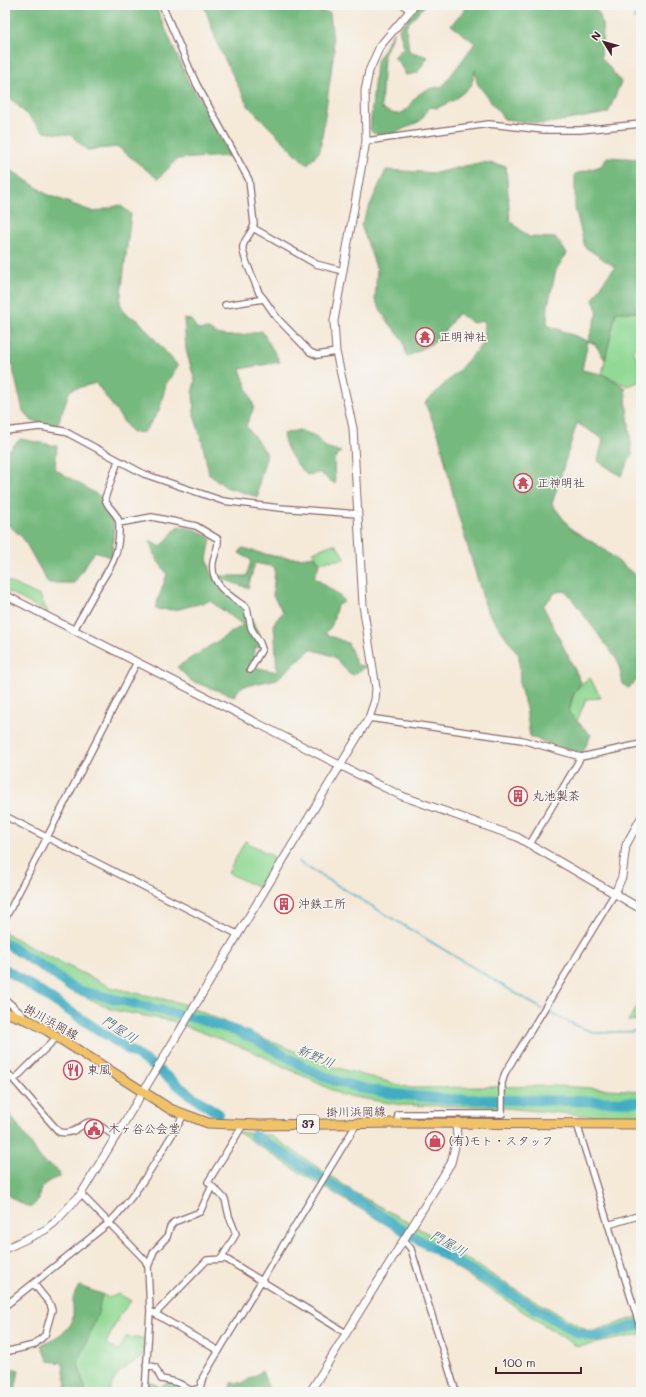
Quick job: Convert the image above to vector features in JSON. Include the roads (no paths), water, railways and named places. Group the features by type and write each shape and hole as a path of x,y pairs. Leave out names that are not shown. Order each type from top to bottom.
{"main road":[{"name":"掛川浜岡線","path":"5,1012 30,1021 142,1093 170,1109 208,1123 243,1125 356,1125 397,1123 514,1125 641,1124"}],"street":[{"path":"162,5 196,83 249,180 253,228 246,236 242,248 260,294 277,318 310,352 317,355 336,352"},
{"path":"404,5 409,11"},
{"path":"5,1249 45,1230 54,1223 81,1194 237,934 341,767 369,718 375,700 376,688 363,605 353,428 336,352 334,321 366,141 365,91 369,71 380,46 415,5"},
{"path":"366,141 489,124 544,130 580,130 641,124"},
{"path":"253,228 316,264 343,271"},
{"path":"225,305 264,298"},
{"path":"5,431 40,427 64,431 144,474 223,501 280,508 358,514"},
{"path":"74,630 111,568 117,551 119,523 117,516 106,502 106,498 118,461"},
{"path":"119,523 152,517 196,526 218,539 213,563 213,575 226,593 247,608 250,628 260,643 262,649 250,670"},
{"path":"5,595 341,767 402,796 517,837 641,909"},
{"path":"5,919 136,662"},
{"path":"369,718 522,740 581,757 641,744"},
{"path":"530,844 581,757"},
{"path":"5,816 237,934"},
{"path":"397,1123 398,1114 502,1114 502,1083 505,1074 614,893 622,877 626,845 641,818"},
{"path":"5,999 30,1021"},
{"path":"14,1080 57,1037"},
{"path":"5,1070 59,1132 74,1132 88,1123 93,1122 116,1137"},
{"path":"5,1306 109,1224 136,1193 184,1115"},
{"path":"310,1392 451,1163 457,1138 456,1123"},
{"path":"577,1124 641,1330"},
{"path":"221,1260 236,1234 228,1216 225,1199 212,1188 208,1182 243,1125"},
{"path":"146,1364 155,1367 161,1379 180,1383 187,1390 193,1390 202,1385 203,1377 356,1125"},
{"path":"148,1267 154,1251 168,1236 170,1226 174,1222 200,1212 212,1188"},
{"path":"81,1194 145,1260 148,1267 152,1312 146,1364 145,1392"},
{"path":"608,1225 641,1215"},
{"path":"404,1240 411,1248 456,1392"},
{"path":"152,1312 207,1260 226,1259 346,1333"},
{"path":"5,1352 34,1345 45,1335 52,1310 50,1304 34,1284"},
{"path":"152,1312 219,1351"}],"waterway":[{"path":"299,862 542,1009"},
{"name":"新野川","path":"5,943 50,971 69,986 81,991 202,1020 236,1031 256,1040 310,1070 333,1080 361,1088 394,1094 448,1099 641,1102"},
{"name":"門屋川","path":"5,969 152,1065 189,1094 219,1114"},
{"path":"545,1011 596,1033 641,1031"},
{"name":"門屋川","path":"254,1135 414,1237 577,1333 597,1337 641,1324"}],"place":[{"name":"正明神社","path":"425,337"},
{"name":"正神明社","path":"523,483"},
{"name":"丸池製茶","path":"518,796"},
{"name":"沖鉄工所","path":"284,904"},
{"name":"東風","path":"73,1070"},
{"name":"木ヶ谷公会堂","path":"94,1129"},
{"name":"(有)モト・スタッフ","path":"435,1141"}]}
